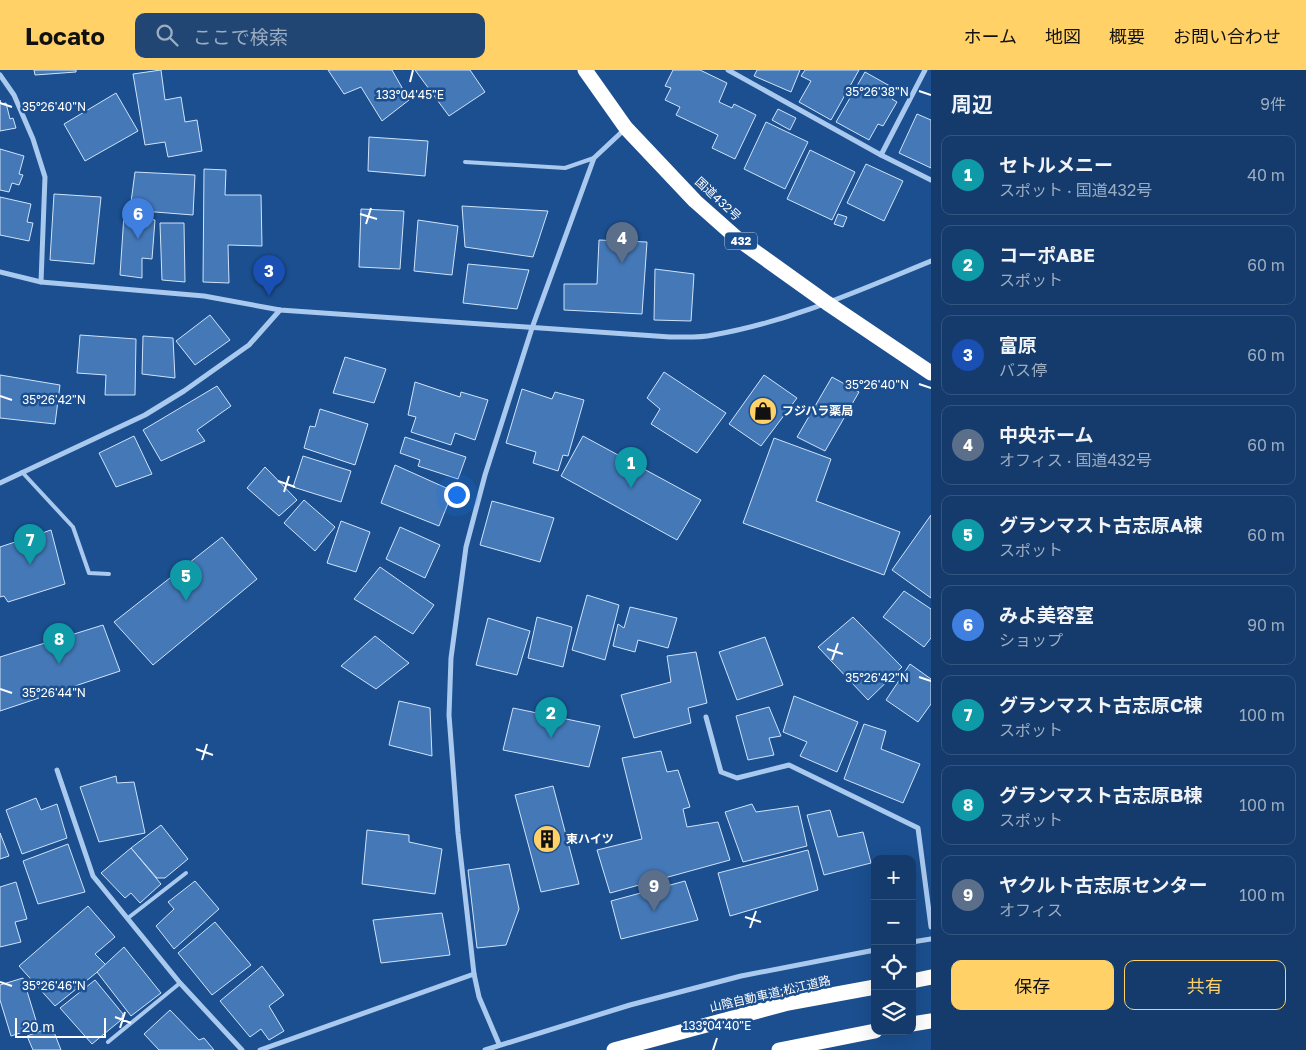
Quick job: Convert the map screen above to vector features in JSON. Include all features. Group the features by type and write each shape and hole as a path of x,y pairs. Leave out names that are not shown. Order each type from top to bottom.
{"highway":[{"name":"国道432号","path":"585,70 626,128 695,201 732,233 827,303 931,373"},
{"path":"916,980 931,978"},
{"name":"山陰自動車道;松江道路","path":"614,1050 788,1003 871,988"},
{"path":"916,1023 931,1021"},
{"path":"779,1050 871,1032"}],"street":[{"path":"728,70 881,155 931,180"},
{"path":"881,155 925,70"},
{"path":"0,75 14,95 33,139 45,177 41,282"},
{"path":"499,1044 479,997 474,974 453,770 450,715 451,658 466,547 486,475 532,328 594,158 626,128"},
{"path":"0,272 41,282 204,296 280,310 670,337 711,336 827,303 931,261"},
{"path":"0,483 145,415 184,392 248,345 280,310"},
{"path":"706,717 721,772 737,778 788,765 918,828 931,926"},
{"path":"57,770 93,876 180,983 242,1050"},
{"path":"916,941 931,939"},
{"path":"485,1050 630,1004 740,976 871,951"},
{"path":"260,1050 474,974"}],"lane":[{"path":"465,162 565,168 594,158"},
{"path":"22,472 73,527 89,574 109,574"},
{"path":"128,918 186,873"},
{"path":"108,1042 180,983"}],"building":[{"path":"34,70 76,70 76,72 35,75"},
{"path":"161,70 165,100 181,97 185,122 197,120 202,151 168,157 165,142 145,145 133,74"},
{"path":"328,70 392,70 409,100 382,121 361,87 344,94"},
{"path":"415,70 470,70 485,92 449,116"},
{"path":"673,70 700,70 727,83 719,102 732,108 734,104 756,115 735,159 712,148 718,135 676,115 680,107 665,100 671,88 665,86"},
{"path":"757,70 800,70 791,92 754,76"},
{"path":"805,70 859,70 831,120 799,102 811,81 801,76"},
{"path":"865,72 897,90 892,99 897,102 883,126 878,124 869,140 836,122"},
{"path":"116,93 138,131 85,161 64,124"},
{"path":"0,100 1,104 6,103 10,119 13,118 16,128 0,131"},
{"path":"778,109 796,118 790,130 772,120"},
{"path":"917,114 931,120 931,168 899,153"},
{"path":"766,122 808,142 785,189 744,169"},
{"path":"369,137 428,141 425,176 368,171"},
{"path":"0,149 24,156 19,174 23,175 19,185 12,183 9,192 0,190"},
{"path":"810,150 855,172 832,220 787,199"},
{"path":"866,164 903,181 884,221 847,203"},
{"path":"204,169 226,170 225,195 261,195 262,246 228,245 229,283 203,282"},
{"path":"135,172 195,175 193,215 130,210"},
{"path":"54,194 101,197 94,264 50,260"},
{"path":"0,197 31,204 27,222 33,223 29,241 0,235"},
{"path":"462,206 548,211 533,257 465,247"},
{"path":"361,209 404,211 400,269 359,267"},
{"path":"838,214 847,217 843,227 834,224"},
{"path":"124,215 155,220 152,259 142,258 142,278 120,275"},
{"path":"418,220 458,226 452,275 414,271"},
{"path":"160,223 184,223 185,282 162,280"},
{"path":"599,240 647,242 642,314 564,310 564,284 597,284"},
{"path":"468,264 529,270 517,309 463,303"},
{"path":"655,269 694,274 691,321 654,320"},
{"path":"210,315 230,340 195,365 176,341"},
{"path":"80,335 136,339 135,395 105,395 106,375 77,373"},
{"path":"143,336 173,338 175,378 142,374"},
{"path":"345,357 386,369 374,403 333,393"},
{"path":"664,372 726,413 697,453 651,424 660,409 647,398"},
{"path":"0,375 60,385 55,424 0,418"},
{"name":"フジハラ薬局","path":"764,375 797,398 761,446 729,424"},
{"path":"832,377 859,392 825,451 797,437"},
{"path":"415,382 460,397 461,392 488,400 475,440 455,433 451,445 411,432 416,417 408,415"},
{"path":"217,386 231,406 197,430 205,441 161,461 143,430"},
{"path":"522,389 552,399 555,392 584,400 568,456 563,455 558,471 533,463 536,452 506,443"},
{"path":"320,409 368,424 355,465 304,448 310,426 315,427"},
{"path":"134,436 152,474 116,487 99,453"},
{"path":"583,436 701,500 677,540 561,476"},
{"path":"405,437 466,457 458,479 418,466 420,460 400,453"},
{"path":"774,438 831,459 816,501 900,532 884,575 743,523"},
{"path":"303,456 351,471 341,502 293,487"},
{"path":"395,465 453,491 439,526 381,503"},
{"path":"265,467 297,500 279,516 247,488"},
{"path":"304,500 335,527 315,551 284,523"},
{"path":"492,501 554,518 540,562 480,545"},
{"path":"931,515 931,598 892,570"},
{"path":"341,521 370,532 356,572 327,563"},
{"path":"400,527 440,545 425,578 386,559"},
{"path":"51,530 65,584 8,602 4,596 0,597 0,547"},
{"path":"222,537 257,579 153,665 114,622"},
{"path":"380,567 434,605 413,634 354,599"},
{"path":"904,591 931,609 931,638 924,647 883,617"},
{"path":"587,595 619,605 605,660 572,650"},
{"path":"630,607 677,618 668,648 638,640 635,652 613,646 618,624 624,628"},
{"path":"537,617 572,627 563,667 528,658"},
{"path":"853,617 902,667 868,700 818,647"},
{"path":"488,618 530,631 517,675 476,665"},
{"path":"103,625 120,671 0,711 0,657"},
{"path":"375,636 409,663 376,689 341,666"},
{"path":"765,637 783,685 737,700 719,652"},
{"path":"696,652 707,703 688,708 691,723 634,738 621,695 671,682 667,656"},
{"path":"910,664 931,679 931,704 918,722 886,700"},
{"path":"794,696 858,722 837,772 800,756 807,742 783,732"},
{"path":"399,701 430,708 432,756 389,745"},
{"path":"769,707 781,736 769,738 774,755 748,760 736,716"},
{"path":"513,708 600,726 589,767 503,750"},
{"path":"864,724 886,731 881,749 920,764 903,803 844,779"},
{"path":"661,751 667,772 678,770 690,807 683,809 687,827 718,822 730,860 610,893 597,850 642,839 622,758"},
{"path":"116,776 117,783 134,782 145,833 99,842 80,787"},
{"name":"東ハイツ","path":"553,786 579,884 541,892 515,795"},
{"path":"36,798 41,810 57,804 67,838 22,854 6,810"},
{"path":"752,804 756,812 798,806 807,846 743,862 725,812"},
{"path":"830,810 838,837 863,832 871,863 824,875 807,815"},
{"path":"161,825 188,859 165,878 157,878 131,848"},
{"path":"367,830 409,835 409,842 442,849 435,894 362,884"},
{"path":"0,833 9,856 0,859"},
{"path":"68,844 85,892 38,904 23,861"},
{"path":"131,848 161,884 140,903 131,893 125,898 101,873"},
{"path":"808,850 818,890 730,916 718,873"},
{"path":"509,864 519,909 506,945 477,948 468,870"},
{"path":"195,881 219,909 174,949 156,926 174,909 168,902"},
{"path":"685,881 698,920 621,939 611,901"},
{"path":"16,882 27,919 15,922 21,942 0,947 0,887"},
{"path":"88,906 115,937 95,954 106,965 55,1006 19,966"},
{"path":"442,913 450,955 381,963 373,920"},
{"path":"215,922 251,965 212,995 178,953"},
{"path":"124,947 161,993 131,1016 97,972"},
{"path":"262,966 284,995 269,1006 284,1031 269,1040 261,1029 250,1037 220,1001"},
{"path":"23,978 38,1027 11,1036 0,1000 0,985"},
{"path":"95,980 123,1014 121,1020 92,1044 60,1008"},
{"path":"170,1010 199,1040 204,1038 214,1050 159,1050 144,1034"},
{"path":"52,1027 61,1050 33,1050 27,1036"}],"place":[{"name":"みよ美容室","path":"138,239"},
{"name":"中央ホーム","path":"622,263"},
{"name":"富原","path":"269,296"},
{"name":"フジハラ薬局","path":"763,411"},
{"name":"セトルメニー","path":"631,488"},
{"name":"グランマスト古志原C棟","path":"30,565"},
{"name":"グランマスト古志原A棟","path":"186,601"},
{"name":"グランマスト古志原B棟","path":"59,664"},
{"name":"コーポABE","path":"551,738"},
{"name":"東ハイツ","path":"547,839"},
{"name":"ヤクルト古志原センター","path":"654,911"}]}
